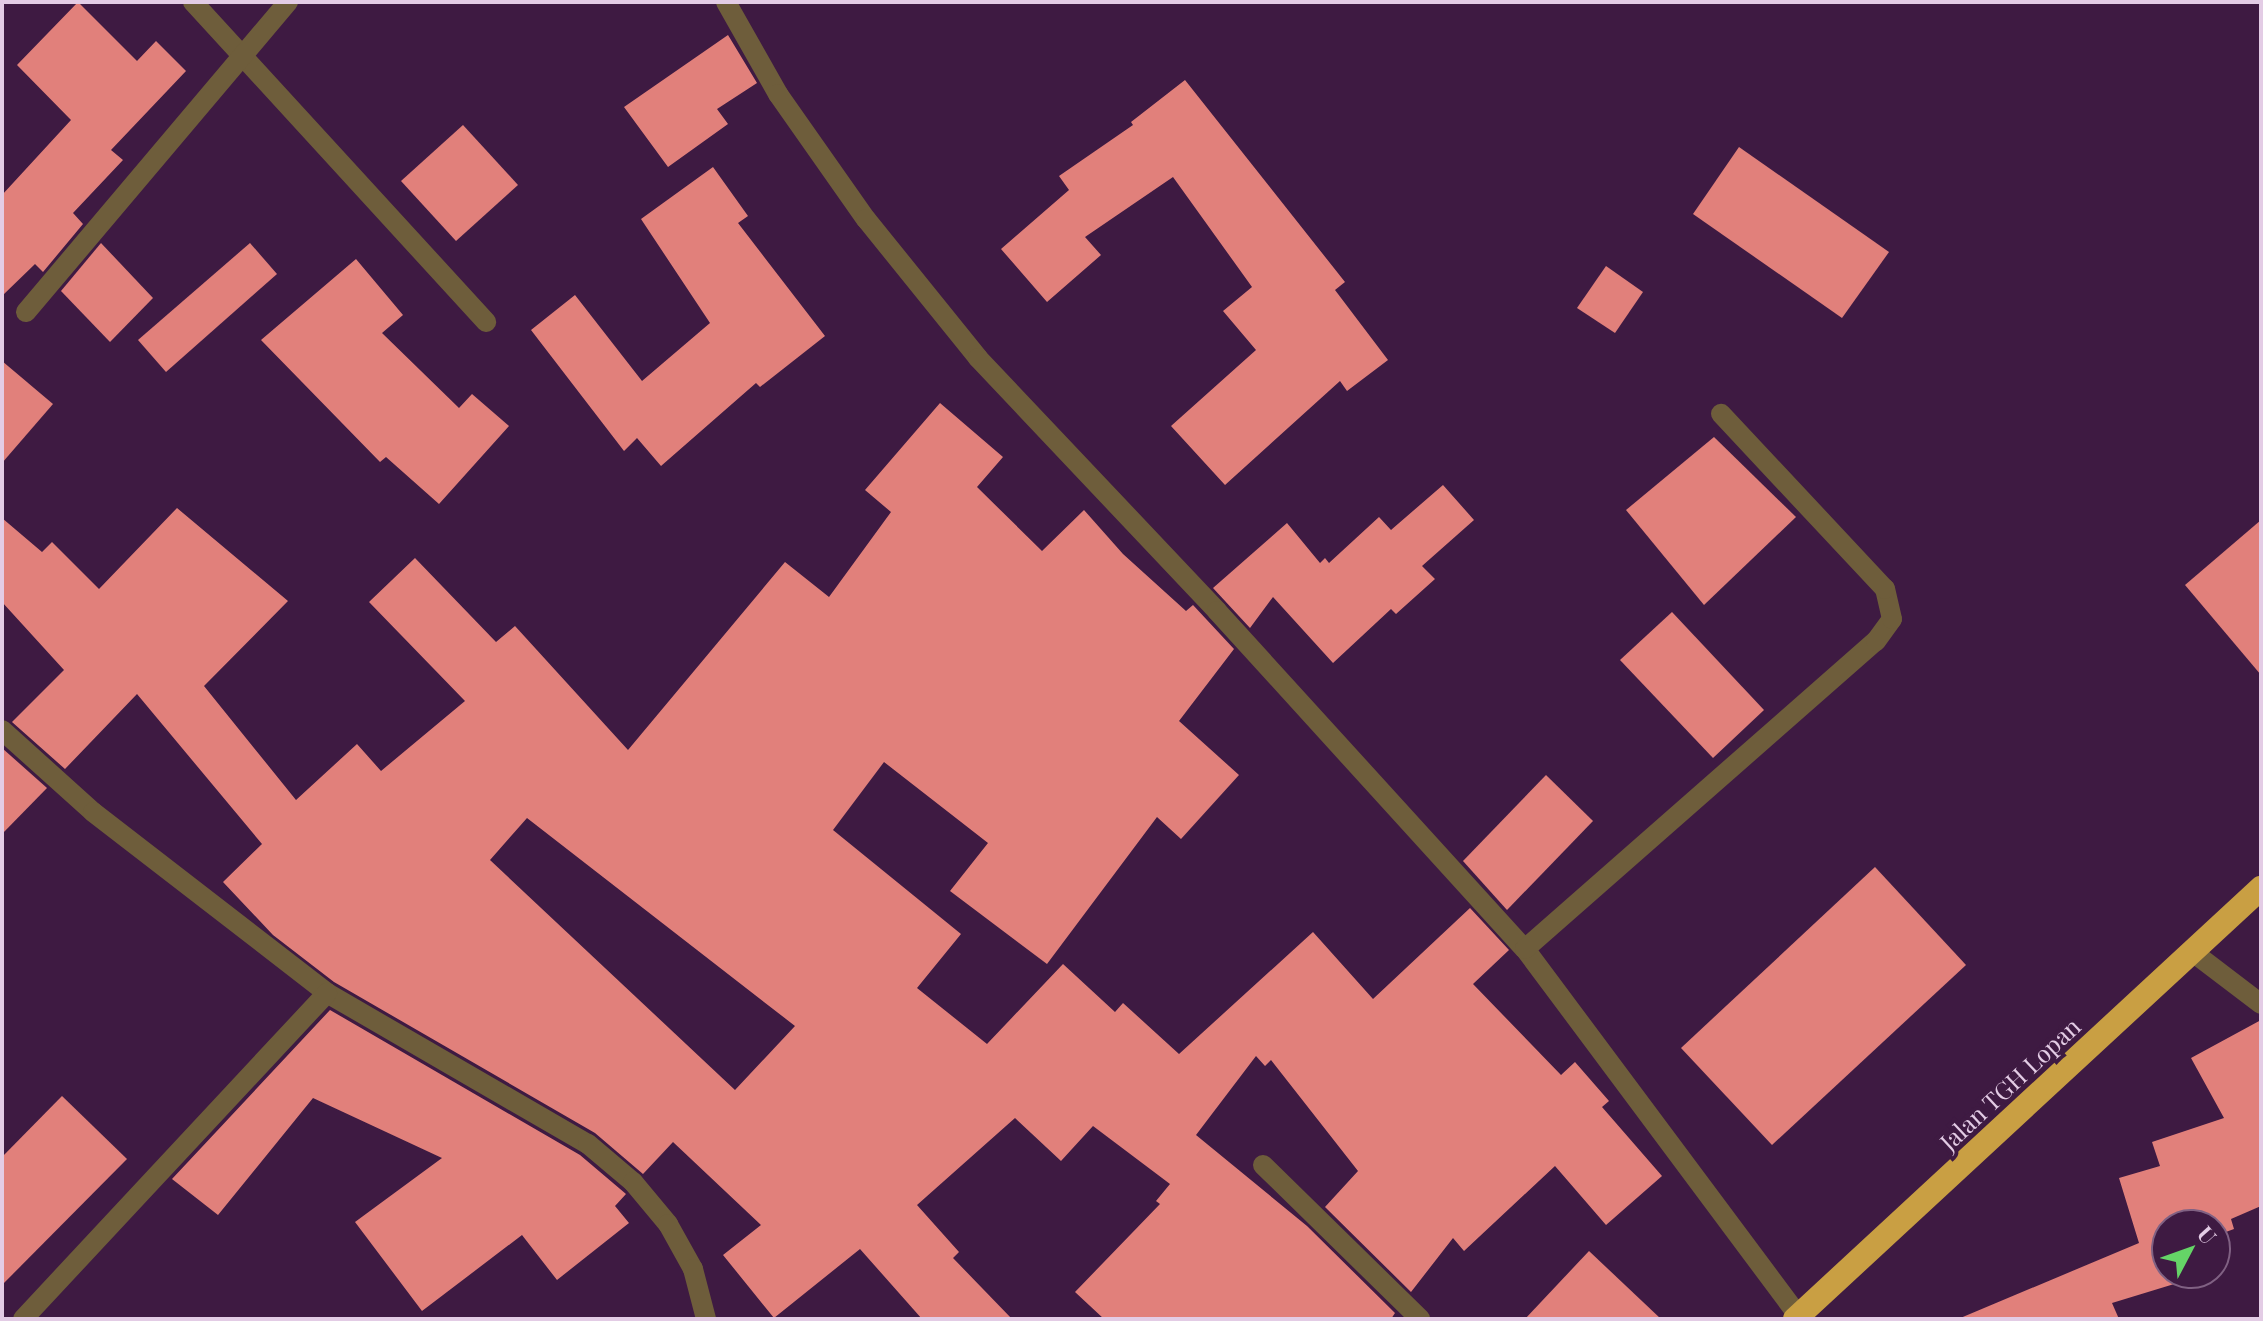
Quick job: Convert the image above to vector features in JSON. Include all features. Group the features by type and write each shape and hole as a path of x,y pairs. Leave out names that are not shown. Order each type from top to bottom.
{"highway":[{"name":"Jalan TGH Lopan","path":"1797,1317 2261,888"}],"street":[{"path":"193,2 486,322"},
{"path":"26,312 240,52 288,2"},
{"path":"726,2 778,94 866,219 978,358 1206,599 1525,949 1797,1317"},
{"path":"1525,949 1876,641 1892,619 1885,589 1721,414"},
{"path":"2,730 93,812 327,993 588,1144 633,1182 668,1224 693,1269 706,1319"},
{"path":"2194,953 2261,1004"},
{"path":"23,1319 327,993"},
{"path":"1263,1165 1420,1319"}],"building":[{"path":"78,2 137,61 156,41 186,71 111,150 123,160 73,213 83,224 43,272 35,264 2,296 2,195 71,120 17,65"},
{"path":"728,35 757,83 717,109 728,124 668,167 624,107"},
{"path":"1185,80 1345,282 1335,290 1388,360 1347,391 1340,381 1225,485 1171,426 1256,350 1223,311 1252,287 1173,177 1085,237 1101,255 1047,302 1001,249 1069,190 1059,176 1133,125 1131,122"},
{"path":"463,125 518,185 456,241 401,181"},
{"path":"1739,147 1889,252 1842,318 1693,214"},
{"path":"713,167 748,216 738,223 825,336 760,387 756,383 661,466 637,438 624,451 531,330 575,295 642,381 710,323 641,219"},
{"path":"101,243 153,298 110,342 61,291"},
{"path":"250,243 277,274 166,372 138,340"},
{"path":"356,259 403,315 382,333 459,408 472,394 509,426 439,504 386,457 380,462 261,340"},
{"path":"1606,266 1643,292 1615,333 1577,308"},
{"path":"2,361 53,404 2,463"},
{"path":"940,403 1003,457 977,487 1042,551 1084,510 1123,554 1186,611 1193,605 1234,649 1179,721 1239,775 1181,839 1157,817 1047,964 950,891 988,843 884,762 833,830 961,934 917,988 987,1044 1063,964 1115,1012 1123,1003 1179,1054 1313,932 1373,999 1470,908 1509,950 1473,984 1561,1075 1575,1062 1609,1101 1602,1107 1662,1176 1606,1225 1555,1166 1464,1251 1453,1238 1411,1292 1325,1207 1358,1171 1271,1060 1265,1066 1256,1056 1196,1135 1307,1226 1395,1313 1391,1319 1104,1319 1075,1292 1160,1204 1156,1201 1170,1184 1093,1126 1061,1161 1015,1118 917,1205 959,1252 953,1258 1012,1319 922,1319 860,1249 774,1318 723,1255 761,1225 673,1142 643,1174 595,1133 334,982 273,935 223,882 262,844 137,694 65,769 12,722 64,670 2,602 2,518 42,552 52,542 99,589 177,508 288,601 204,686 296,800 357,744 381,771 465,701 369,602 415,558 496,642 515,626 628,750 785,562 829,597 891,512 865,490","holes":["527,818 795,1026 735,1090 490,860"]},
{"path":"1714,437 1796,517 1704,605 1626,510"},
{"path":"1443,485 1474,520 1422,566 1435,579 1396,614 1391,609 1333,663 1273,597 1250,628 1213,588 1287,523 1320,563 1325,558 1329,563 1379,517 1391,530"},
{"path":"2261,520 2261,675 2185,585"},
{"path":"1672,612 1764,710 1713,758 1620,660"},
{"path":"2,748 47,788 2,834"},
{"path":"1546,775 1593,821 1507,910 1463,861"},
{"path":"1875,867 1966,965 1772,1145 1681,1048"},
{"path":"330,1010 580,1155 626,1194 615,1206 629,1223 557,1280 522,1235 422,1311 355,1222 442,1158 313,1098 218,1215 172,1179"},
{"path":"2261,1020 2261,1206 2231,1219 2231,1209 2151,1209 2151,1289 2158,1289 2112,1303 2119,1319 1958,1319 2139,1243 2119,1178 2160,1166 2152,1142 2224,1118 2191,1058"},
{"path":"62,1096 127,1159 2,1285 2,1157"},
{"path":"1589,1251 1661,1319 1525,1319"}]}
